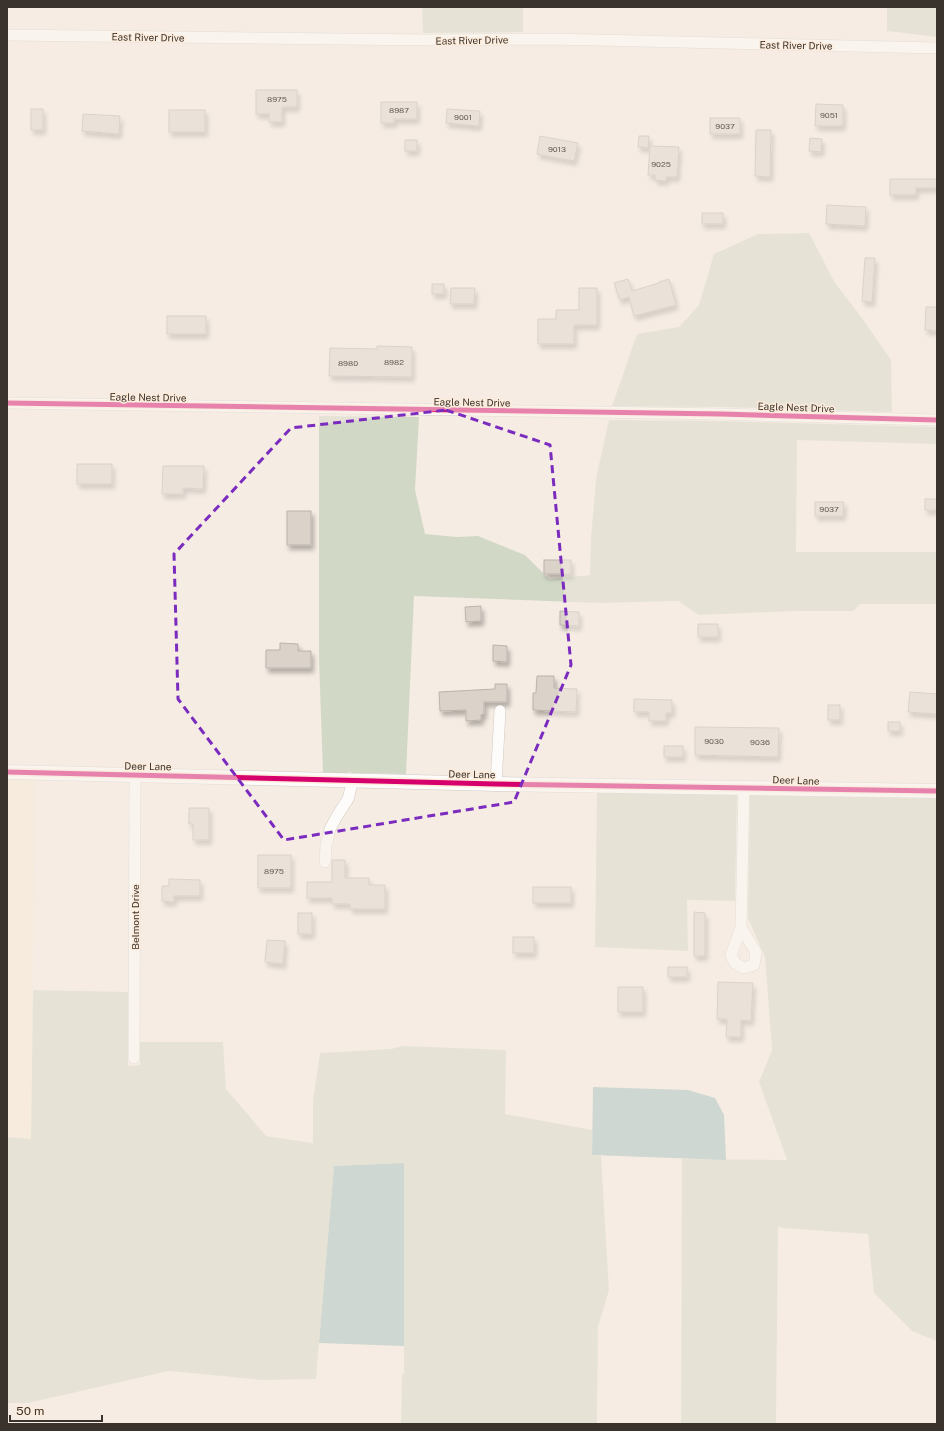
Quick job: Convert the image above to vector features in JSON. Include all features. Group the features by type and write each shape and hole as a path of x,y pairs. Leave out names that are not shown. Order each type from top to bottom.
{"street":[{"name":"East River Drive","path":"7,35 431,40 554,39 937,48"},
{"name":"Eagle Nest Drive","path":"7,403 722,414 937,420"},
{"path":"496,784 500,711"},
{"name":"Deer Lane","path":"7,772 496,784 937,791"},
{"name":"Belmont Drive","path":"134,1058 136,775"},
{"path":"325,862 326,846 330,829 348,799 352,780"},
{"path":"741,928 744,787"}],"highlighted area":[{"path":"446,410 550,445 571,665 514,802 284,840 178,699 174,554 291,428"}],"shaded area":[{"path":"7,779 35,779 31,1139 7,1137"}],"green space":[{"path":"422,7 523,7 523,32 423,33"},
{"path":"887,7 937,7 937,37 887,31"},
{"path":"809,233 835,283 862,318 891,360 892,412 722,407 612,406 637,334 679,327 699,305 714,254 758,234"},
{"path":"319,416 419,417 415,490 425,534 457,537 478,536 525,555 549,579 590,575 591,538 596,478 609,420 721,421 937,427 937,444 797,440 796,552 937,552 937,604 860,604 853,611 795,611 699,615 678,601 600,603 414,596 406,774 348,772 323,773 319,659"},
{"path":"597,792 737,794 735,901 687,900 688,951 595,947"},
{"path":"750,795 937,798 937,1341 912,1331 874,1293 868,1234 782,1228 778,1226 776,1424 681,1424 682,1159 787,1160 759,1082 772,1050 765,957 748,918"},
{"path":"33,990 128,992 128,1066 140,1065 140,1042 223,1042 226,1089 266,1136 313,1143 313,1100 320,1053 391,1049 403,1046 506,1050 505,1114 592,1130 592,1155 601,1156 609,1290 598,1327 597,1424 401,1424 402,1374 404,1373 404,1163 334,1166 316,1379 263,1380 169,1371 28,1403 7,1403 7,1137 31,1139"}],"water":[{"path":"593,1087 688,1090 715,1098 724,1115 726,1160 592,1155"},
{"path":"404,1163 404,1346 319,1343 334,1166"}],"building":[{"path":"256,90 297,90 297,107 282,107 282,122 269,122 269,114 256,114"},
{"path":"381,102 417,102 417,119 394,119 394,123 381,123"},
{"path":"816,104 843,105 843,126 815,126"},
{"path":"31,109 43,109 43,130 31,130"},
{"path":"447,109 480,111 479,126 446,123"},
{"path":"169,110 205,110 205,132 169,132"},
{"path":"83,114 120,116 119,134 82,131"},
{"path":"710,118 740,118 740,134 710,134"},
{"path":"756,130 771,130 770,177 755,176"},
{"path":"540,136 578,143 574,161 537,154"},
{"path":"639,136 649,136 648,148 638,147"},
{"path":"810,138 822,139 821,152 809,151"},
{"path":"405,140 417,140 417,151 405,151"},
{"path":"650,146 679,147 677,177 666,177 666,181 655,180 655,175 648,175"},
{"path":"890,179 937,179 937,188 916,188 916,195 890,195"},
{"path":"827,205 866,207 865,226 826,224"},
{"path":"702,213 723,213 723,224 702,224"},
{"path":"865,258 875,258 872,302 862,301"},
{"path":"628,279 632,291 669,279 676,305 634,316 629,297 620,300 614,283"},
{"path":"432,284 444,284 444,294 432,294"},
{"path":"451,288 475,288 474,304 450,304"},
{"path":"579,288 597,288 597,325 574,325 574,344 538,344 538,319 556,319 556,310 579,310"},
{"path":"926,307 937,307 937,331 925,330"},
{"path":"167,316 206,316 206,334 167,334"},
{"path":"377,346 412,347 412,377 329,376 330,348 377,349"},
{"path":"77,464 112,464 112,484 77,484"},
{"path":"163,466 204,466 203,489 183,488 183,494 162,494"},
{"path":"925,499 937,499 937,510 925,510"},
{"path":"815,502 844,502 843,516 815,516"},
{"path":"287,511 311,511 311,545 287,545"},
{"path":"544,560 571,560 571,574 544,574"},
{"path":"481,606 481,621 466,622 465,607"},
{"path":"560,611 579,612 579,626 560,625"},
{"path":"698,624 718,624 718,637 698,637"},
{"path":"280,643 298,644 298,651 311,651 311,668 266,668 266,650 280,650"},
{"path":"493,645 507,646 507,662 493,661"},
{"path":"537,676 554,676 554,688 577,689 576,712 533,710 533,693 536,693"},
{"path":"495,684 507,684 507,702 484,702 484,714 481,715 481,720 466,721 466,710 440,711 439,692 495,689"},
{"path":"910,692 937,694 937,714 908,712"},
{"path":"634,699 672,700 672,713 666,713 666,721 649,721 649,712 634,712"},
{"path":"828,705 840,705 840,720 828,720"},
{"path":"888,722 900,722 900,731 888,731"},
{"path":"695,727 779,728 778,757 695,755"},
{"path":"664,746 683,746 683,757 664,757"},
{"path":"189,808 209,808 209,840 193,840 193,824 189,824"},
{"path":"258,855 291,855 291,888 258,888"},
{"path":"332,860 345,860 345,878 369,878 369,885 385,885 385,909 350,909 350,904 332,904 332,898 307,898 307,882 332,882"},
{"path":"169,879 200,880 200,896 174,896 174,902 162,901 162,886 169,886"},
{"path":"533,887 571,887 571,903 533,903"},
{"path":"694,912 705,913 705,956 694,956"},
{"path":"298,913 312,913 312,934 298,934"},
{"path":"513,937 534,937 534,953 513,953"},
{"path":"267,940 285,941 283,964 265,962"},
{"path":"668,967 687,967 687,977 668,977"},
{"path":"718,982 753,983 751,1021 741,1020 741,1037 726,1037 727,1019 717,1019"},
{"path":"618,987 643,987 643,1012 618,1012"}],"cycle path":[{"path":"7,403 721,414 937,420"},
{"path":"7,772 496,784 937,791"}]}
